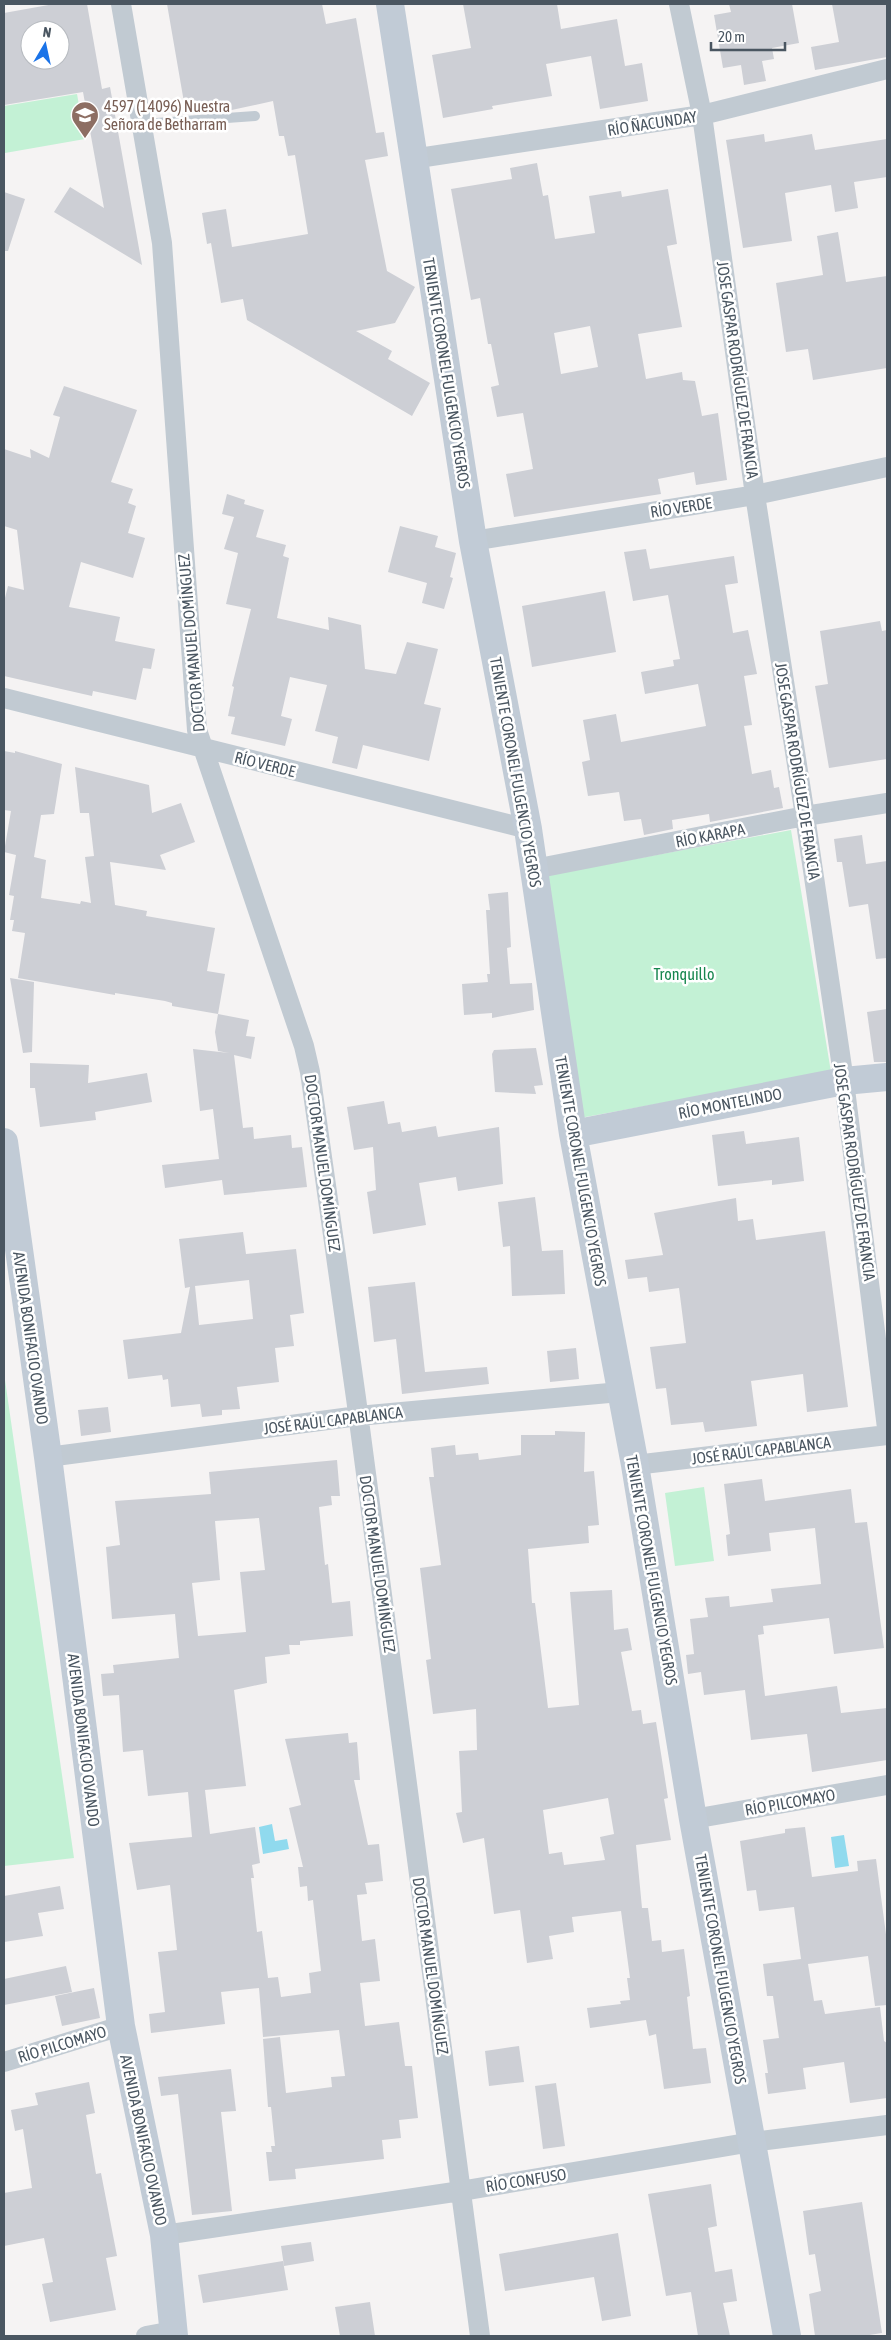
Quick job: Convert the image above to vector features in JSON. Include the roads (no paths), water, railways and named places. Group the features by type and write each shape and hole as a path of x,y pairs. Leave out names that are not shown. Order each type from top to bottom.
{"street":[{"name":"DOCTOR MANUEL DOMÍNGUEZ","path":"121,4 162,243 196,721 202,749 304,1046 310,1072 358,1416 480,2336"},
{"name":"TENIENTE CORONEL FULGENCIO YEGROS","path":"390,4 412,159 474,541 528,829 573,1134 635,1465 693,1819 787,2336"},
{"name":"JOSE GASPAR RODRÍGUEZ DE FRANCIA","path":"679,4 702,115 755,495 844,1081 887,1428"},
{"name":"RÍO ÑACUNDAY","path":"412,159 702,115 887,69"},
{"name":"RÍO VERDE","path":"474,541 755,495 887,467"},
{"name":"RÍO VERDE","path":"4,698 528,829"},
{"name":"RÍO KARAPA","path":"534,869 805,816 887,803"},
{"name":"RÍO MONTELINDO","path":"573,1134 844,1081 887,1077"},
{"name":"AVENIDA BONIFACIO OVANDO","path":"4,1142 48,1457 121,2026 164,2235 173,2334"},
{"name":"JOSÉ RAÚL CAPABLANCA","path":"48,1457 358,1416 620,1392"},
{"name":"JOSÉ RAÚL CAPABLANCA","path":"635,1465 887,1435"},
{"name":"RÍO PILCOMAYO","path":"693,1819 887,1785"},
{"name":"RÍO PILCOMAYO","path":"4,2062 121,2026"},
{"name":"RÍO CONFUSO","path":"164,2235 461,2191 752,2142 887,2125"},
{"path":"146,2336 173,2334"}],"lane":[{"path":"142,124 255,116"}],"water":[{"path":"272,1824 275,1841 287,1839 289,1849 263,1854 259,1827"},
{"path":"844,1835 849,1866 835,1868 831,1837"}],"place":[{"name":"4597 (14096) Nuestra Señora de Betharram","path":"85,139"}],"park label":[{"name":"Tronquillo","path":"684,974"}]}
